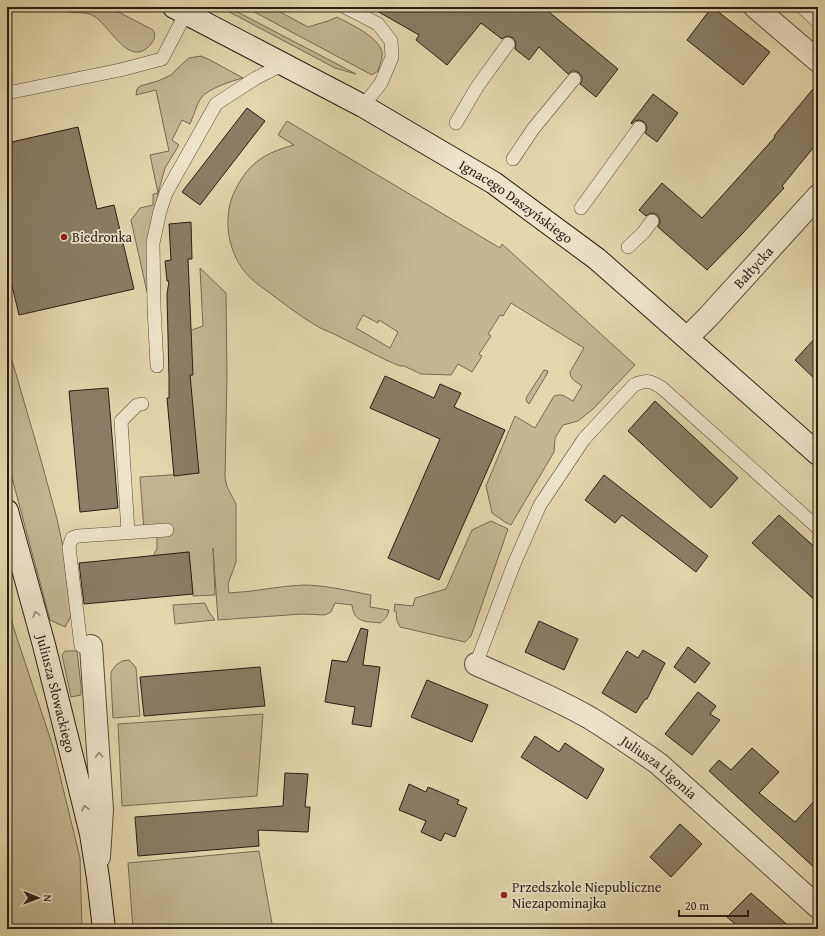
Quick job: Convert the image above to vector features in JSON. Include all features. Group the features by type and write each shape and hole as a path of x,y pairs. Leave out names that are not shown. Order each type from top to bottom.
{"street":[{"path":"755,7 818,61"},
{"name":"Ignacego Daszyńskiego","path":"180,10 363,106 494,184 596,259 818,454"},
{"name":"Bałtycka","path":"687,338 818,196"},
{"name":"Juliusza Słowackiego","path":"7,511 40,631 76,773 98,878 104,929"},
{"name":"Juliusza Słowackiego","path":"86,646 102,810 98,878"},
{"name":"Juliusza Ligonia","path":"476,664 568,706 602,726 659,764 818,907"}],"lane":[{"path":"345,7 378,24 390,41 392,57 380,83 363,106"},
{"path":"802,7 818,22"},
{"path":"7,93 120,70 162,59 180,10"},
{"path":"456,123 477,87 508,44"},
{"path":"157,366 153,243 160,210 166,193 216,104 256,78 284,64"},
{"path":"513,159 533,129 574,79"},
{"path":"581,208 639,128"},
{"path":"628,247 643,233 652,221"},
{"path":"476,664 514,564 540,505 584,439 634,385 643,381 653,382 662,388 818,528"},
{"path":"128,532 121,421 137,405 142,404"},
{"path":"86,646 69,547 72,538 78,536 167,530"}],"shaded area":[{"path":"68,7 109,7 153,30 155,33 154,39 143,51 135,52 121,44 94,16 86,13 70,12"},
{"path":"220,7 228,7 356,74 335,68"},
{"path":"245,7 271,7 308,27 337,17 370,36 380,46 382,54 378,71 372,75"},
{"path":"201,56 243,78 221,85 209,91 201,98 190,124 182,120 172,140 179,145 165,168 158,193 150,155 169,151 156,90 136,95 137,89 140,86 158,81 171,75 189,58"},
{"path":"287,121 500,248 502,244 635,365 593,409 578,421 563,425 555,438 554,452 511,525 492,513 486,486 515,416 535,428 554,396 562,395 573,401 582,386 572,379 570,372 584,348 511,303 503,316 500,315 488,334 491,336 479,354 482,356 472,372 458,364 451,375 421,374 404,366 388,361 320,328 298,314 248,276 239,264 231,245 229,235 228,215 230,205 233,195 244,176 250,168 265,156 294,145 278,135","holes":["363,315 378,323 379,320 398,332 390,348 356,328"]},
{"path":"158,193 150,283 147,292 131,220 140,208 153,205 153,194"},
{"path":"200,268 226,293 227,375 225,477 227,487 236,504 236,562 228,584 229,593 311,585 371,595 370,607 389,610 386,617 380,623 361,620 355,615 352,605 335,603 331,612 325,615 302,614 218,620 213,548 215,595 193,596 189,552 153,556 157,549 157,530 144,531 140,477 199,473 175,336 203,326"},
{"path":"7,343 41,460 63,547 71,616 65,627 50,620 7,459"},
{"path":"544,370 548,371 547,374 529,404 526,398"},
{"path":"491,521 508,529 471,636 465,642 400,627 397,621 396,611 394,611 395,604 413,606 415,598 446,589 472,530"},
{"path":"7,603 14,629 53,747 80,858 82,929 7,929"},
{"path":"205,603 215,620 175,624 173,605"},
{"path":"65,651 77,651 81,695 71,697 62,655"},
{"path":"129,660 136,668 140,716 113,718 111,672 116,665 122,661"},
{"path":"263,714 257,796 122,806 118,724"},
{"path":"259,851 273,929 133,929 128,863"}],"building":[{"path":"370,7 543,7 618,69 596,97 580,84 582,77 579,73 572,71 568,74 539,47 529,60 515,49 516,44 513,38 508,36 502,39 481,23 447,65 416,40 419,35"},
{"path":"712,7 770,52 743,85 687,40"},
{"path":"818,83 818,142 782,186 784,188 707,270 658,227 660,222 657,215 653,213 646,216 639,210 662,183 702,218 775,137 774,136"},
{"path":"653,94 678,113 657,142 645,133 647,128 644,122 639,120 632,124 631,123"},
{"path":"247,108 265,121 200,205 182,192"},
{"name":"Biedronka","path":"78,127 97,209 114,205 134,289 19,315 7,265 7,143"},
{"path":"191,222 192,259 188,259 193,375 190,375 199,473 174,476 167,398 169,398 167,294 169,281 167,281 165,261 171,260 169,224"},
{"path":"818,335 818,382 795,360"},
{"path":"385,376 434,398 440,384 461,393 454,407 505,430 439,580 388,558 440,439 370,408"},
{"path":"108,388 118,508 80,512 69,391"},
{"path":"655,401 738,478 711,508 628,431"},
{"path":"604,475 708,556 696,572 622,515 615,523 585,500"},
{"path":"779,515 818,550 818,603 752,543"},
{"path":"189,552 193,594 84,604 79,563"},
{"path":"539,621 578,639 564,670 525,652"},
{"path":"361,628 368,630 363,665 380,667 371,727 352,724 355,707 325,702 332,660 347,662"},
{"path":"688,647 710,663 695,683 674,667"},
{"path":"643,650 665,663 647,699 645,699 636,713 602,693 627,651 638,658"},
{"path":"260,667 265,706 144,716 140,677"},
{"path":"427,680 488,705 472,742 411,717"},
{"path":"698,692 716,706 710,714 720,720 692,755 665,734"},
{"path":"535,736 559,752 565,743 604,769 587,799 521,757"},
{"path":"752,748 779,772 759,793 795,822 818,797 818,871 709,771 719,760 731,770"},
{"path":"285,773 308,774 305,807 310,807 308,832 258,830 259,846 138,856 135,817 283,806"},
{"path":"409,784 426,792 428,787 459,800 457,804 467,808 455,837 445,833 441,841 421,832 426,821 399,810"},
{"path":"680,824 702,844 671,877 650,857"},
{"path":"751,893 792,929 741,929 727,917"}],"place":[{"name":"Biedronka","path":"64,237"},
{"name":"Przedszkole Niepubliczne Niezapominajka","path":"504,895"}]}
